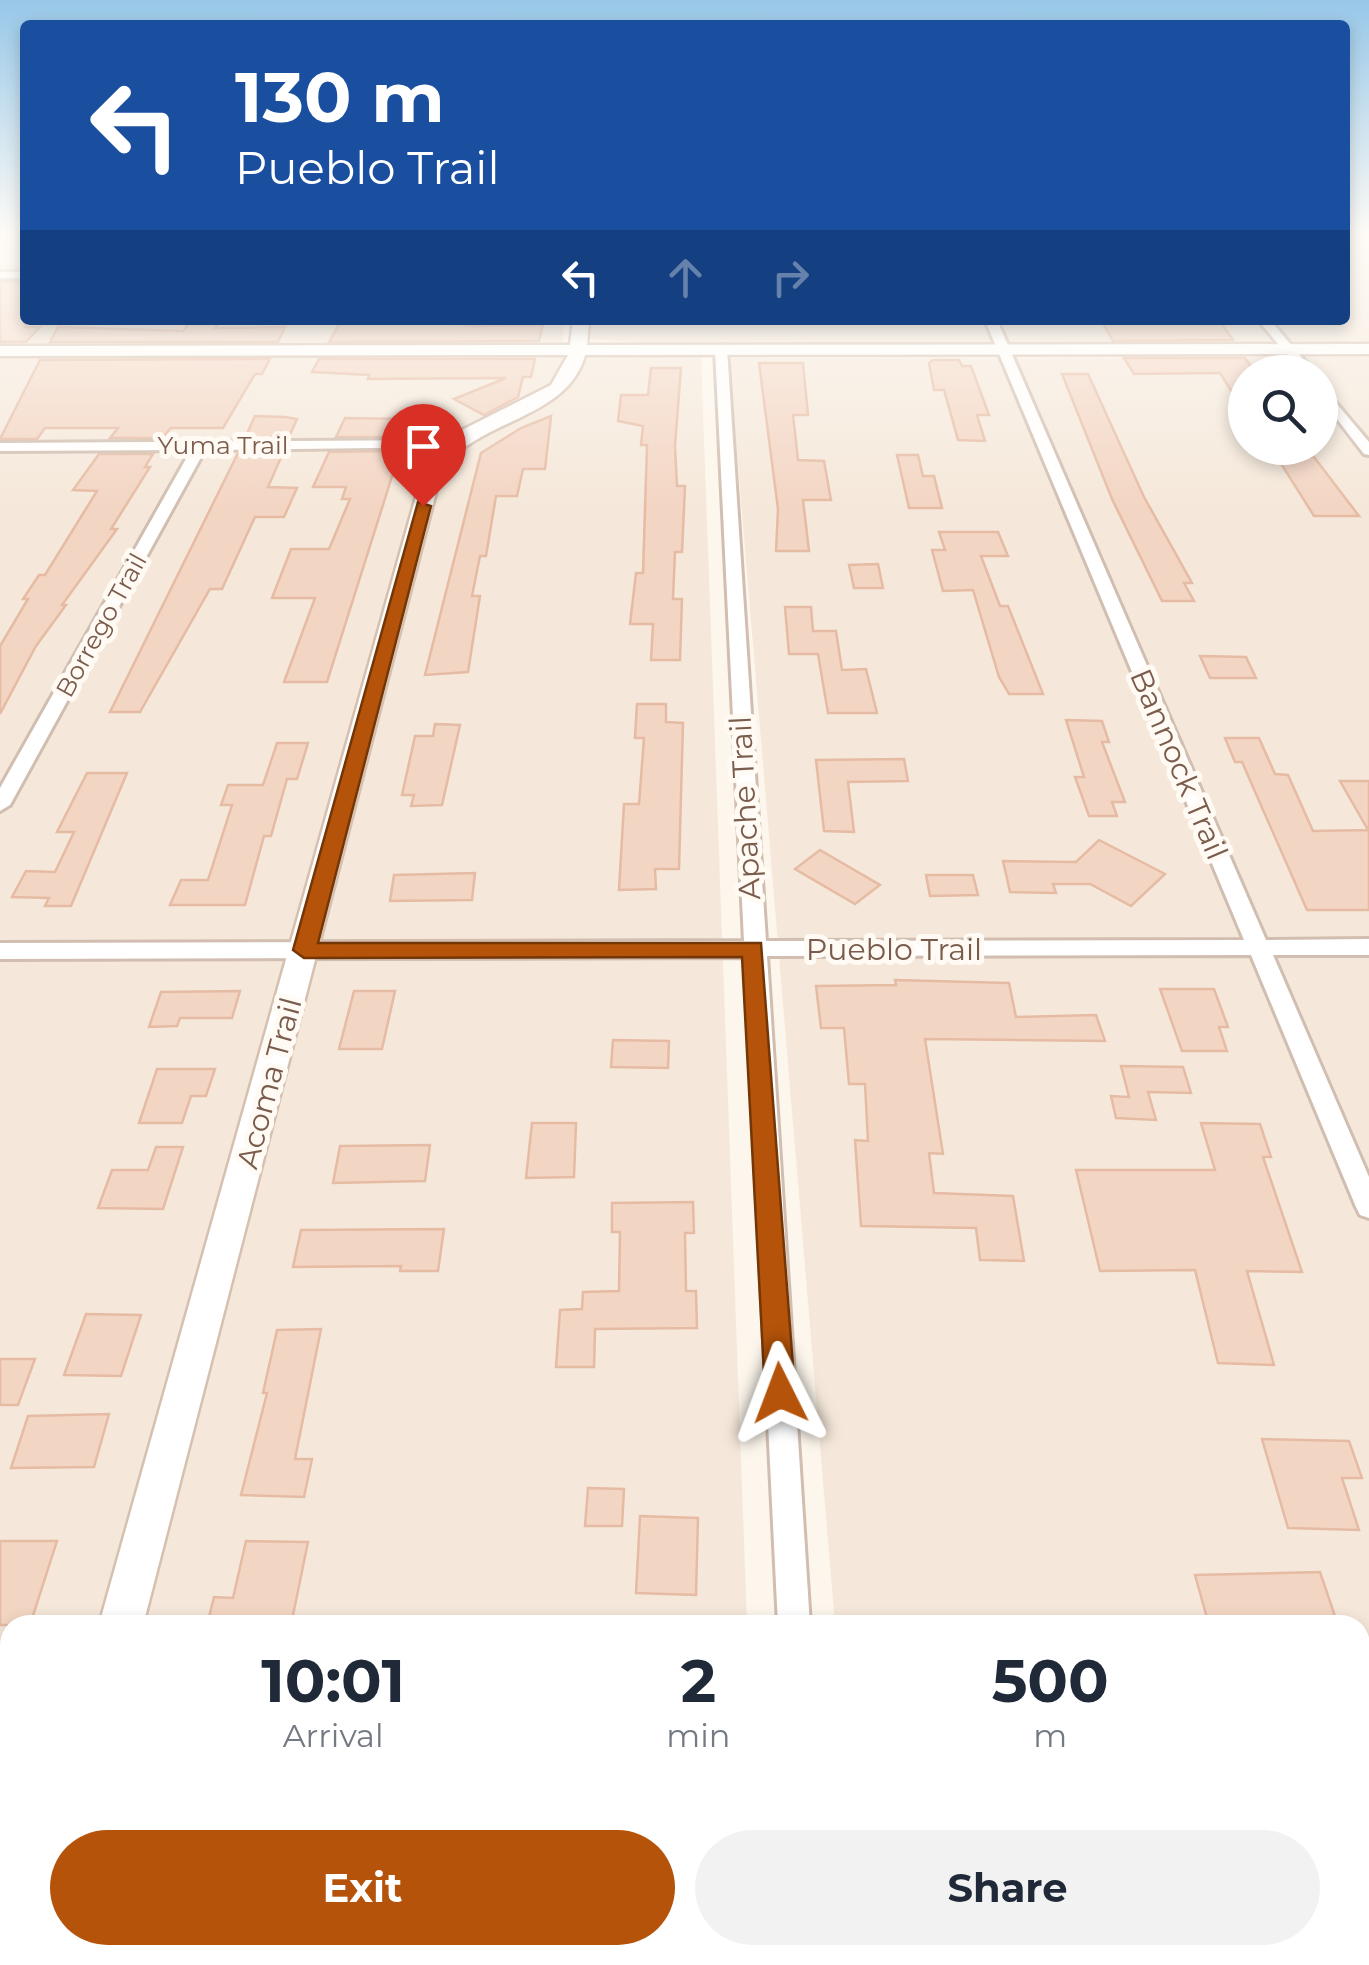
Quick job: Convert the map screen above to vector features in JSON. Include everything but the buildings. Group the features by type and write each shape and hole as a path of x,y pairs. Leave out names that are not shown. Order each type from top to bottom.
{"street":[{"name":"Bannock Trail","path":"994,326 1369,1207"},
{"path":"1269,326 1293,355"},
{"path":"0,351 579,335 721,350 1369,349"},
{"path":"446,444 556,388 572,372 579,335"},
{"name":"Apache Trail","path":"721,350 793,1615"},
{"path":"1338,411 1369,450"},
{"name":"Yuma Trail","path":"0,447 446,444"},
{"name":"Acoma Trail","path":"124,1615 433,468 446,444"},
{"name":"Borrego Trail","path":"0,805 201,446"},
{"name":"Pueblo Trail","path":"0,951 1369,948"}],"shaded area":[{"path":"0,326 564,326 562,342 0,344"},
{"path":"590,326 1369,326 1369,344 687,346 589,339"},
{"path":"564,354 701,357 747,1615 0,1615 0,358"},
{"path":"1228,357 1228,465 1338,465 1338,357 1369,357 1369,1615 834,1615 729,358"}],"route":[{"path":"423,506 304,950 753,949 780,1393"}]}
